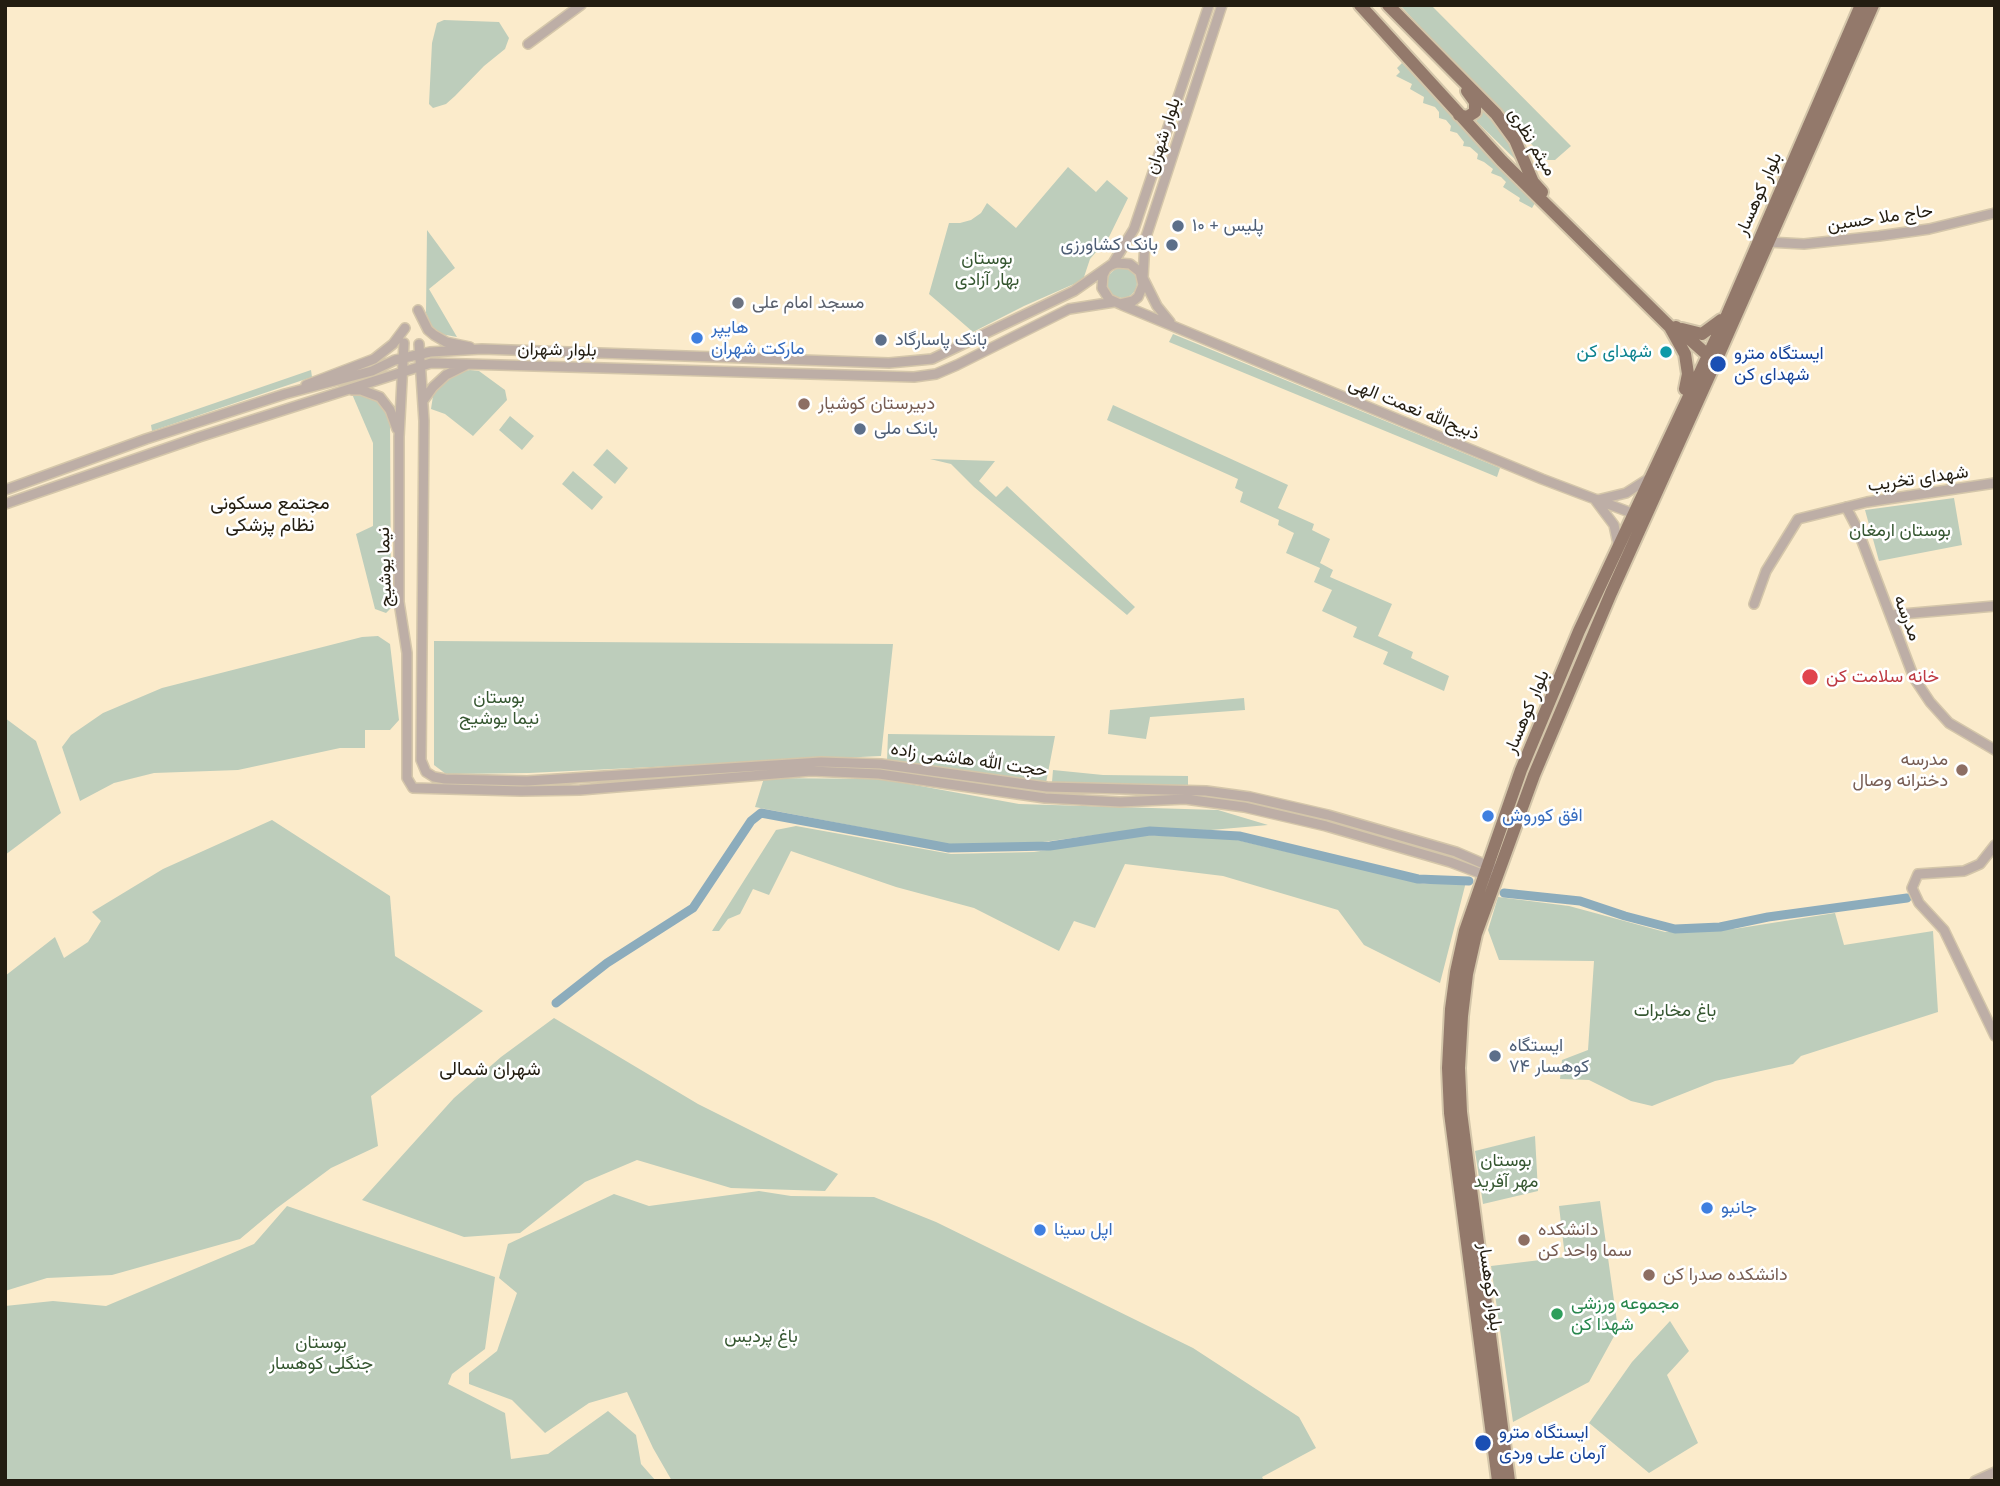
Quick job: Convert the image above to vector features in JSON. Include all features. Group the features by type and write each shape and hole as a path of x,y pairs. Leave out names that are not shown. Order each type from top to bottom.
{"main road":[{"name":"میثم نظری","path":"1360,5 1502,161 1670,327 1685,354 1688,368 1682,407"},
{"name":"میثم نظری","path":"1388,5 1505,125 1523,155 1533,181 1555,209 1711,358"},
{"name":"بلوار کوهسار","path":"1491,873 1521,770 1546,709 1618,546 1640,516 1649,478 1682,407 1711,358 1861,5"},
{"name":"بلوار کوهسار","path":"1509,1481 1491,1384 1450,1113 1448,1068 1451,1009 1465,931 1611,593 1640,516 1711,358 1768,242 1873,5"},
{"path":"1451,70 1475,102 1475,111 1471,115 1459,115"},
{"path":"1672,323 1685,331 1702,334 1727,315"},
{"name":"بلوار کوهسار","path":"1491,1384 1498,1481"}],"street":[{"path":"528,44 581,5"},
{"name":"بلوار شهران","path":"5,490 134,443 285,394 373,371 404,357 418,354 482,349 913,363 932,359 1074,291 1109,267 1134,229 1209,5"},
{"name":"بلوار شهران","path":"1143,278 1145,240 1222,5"},
{"name":"حاج ملا حسین","path":"1768,242 1804,244 1879,236 1928,229 1995,213"},
{"path":"1143,278 1142,291 1133,301 1117,303 1104,294 1102,288 1103,275 1109,267 1124,262 1130,264 1140,272 1143,278 1157,306 1171,324"},
{"name":"بلوار شهران","path":"5,504 198,437 430,363 914,377 936,374 957,365 1069,309 1117,303"},
{"name":"ذبیح‌الله نعمت الهی","path":"1117,303 1300,380 1640,516"},
{"path":"418,310 428,330 440,340 482,349"},
{"path":"285,394 374,359 393,344 405,328"},
{"name":"نیما یوشیج","path":"404,343 399,437 399,602 407,653 407,778 413,788"},
{"name":"نیما یوشیج","path":"419,344 422,396 421,760 426,772"},
{"path":"402,397 413,387 422,396 446,375 471,363"},
{"path":"343,390 361,390 380,397 390,410 399,437"},
{"path":"1618,546 1614,524 1595,500 1626,493 1649,478"},
{"name":"شهدای تخریب","path":"1755,604 1766,571 1798,519 1846,507 1995,483"},
{"name":"مدرسه","path":"1846,507 1857,528 1914,678 1930,702 1949,723 1995,750"},
{"path":"1891,615 1995,606"},
{"name":"حجت الله هاشمی زاده","path":"426,772 445,779 527,781 821,762 881,764 1047,787 1206,791 1251,797 1328,815 1456,852 1491,873"},
{"path":"413,788 471,791 580,790 811,771 879,774 1045,798 1120,802 1185,799 1244,807 1326,826 1491,873"},
{"path":"413,788 426,772"},
{"path":"1995,845 1980,864 1964,871 1918,874 1912,888 1919,903 1944,930 1995,1036"},
{"path":"1975,1481 1995,1472"}],"green space":[{"path":"1400,5 1431,5 1571,146 1555,160 1544,157"},
{"path":"444,20 499,22 509,38 505,49 455,96 446,104 433,108 429,104 432,43 437,23"},
{"path":"1402,63 1535,203 1532,208 1503,187 1506,182 1491,173 1493,169 1477,159 1478,154 1470,147 1463,146 1464,142 1457,133 1450,131 1451,126 1446,120 1439,118 1435,107 1423,103 1424,97 1410,89 1412,84 1396,76 1400,72 1397,68"},
{"path":"1481,108 1507,135 1523,167 1476,121 1481,115"},
{"name":"بوستان بهار آزادی","path":"1068,167 1096,192 1107,180 1128,198 1109,237 1090,259 1083,280 973,332 929,294 949,223 971,220 981,213 987,203 1016,228"},
{"path":"427,230 455,268 429,289 457,337 435,333 426,313"},
{"path":"1122,268 1128,269 1136,277 1136,289 1128,297 1122,298 1116,297 1108,289 1107,283 1108,277 1116,269"},
{"path":"1173,334 1500,468 1497,477 1169,342"},
{"path":"311,370 312,377 152,431 151,425"},
{"path":"479,371 505,390 507,400 473,436 445,414 431,409 433,396 444,381 458,372"},
{"path":"357,392 376,398 390,417 391,608 386,613 375,609 356,534 373,526 373,443 352,394"},
{"path":"1113,405 1288,485 1278,508 1314,524 1312,530 1330,539 1320,563 1333,570 1330,577 1392,604 1378,636 1413,652 1411,658 1449,676 1444,691 1383,664 1388,652 1353,637 1357,627 1322,611 1332,590 1314,582 1320,568 1286,553 1294,533 1278,525 1279,520 1240,502 1243,492 1235,488 1238,479 1107,420"},
{"path":"510,416 534,436 522,450 499,430"},
{"path":"607,449 628,468 615,484 593,465"},
{"path":"930,459 995,461 979,481 996,497 1007,486 1135,607 1127,615 974,487 951,464"},
{"path":"573,471 603,497 592,510 562,484"},
{"name":"بوستان ارمغان","path":"1954,498 1962,545 1879,561 1865,510"},
{"path":"378,636 390,644 399,720 390,730 365,730 365,748 340,748 238,770 154,773 114,783 80,801 62,747 71,735 103,713 162,688 362,637"},
{"name":"بوستان نیما یوشیج","path":"434,641 893,644 881,756 529,773 446,774 434,765"},
{"path":"1244,698 1245,710 1150,717 1146,739 1108,734 1110,710"},
{"path":"5,718 36,741 61,813 5,855"},
{"path":"888,734 1055,736 1046,783 887,761"},
{"path":"1053,770 1103,775 1188,776 1188,786 1052,782"},
{"path":"764,778 882,779 1019,804 1218,810 1268,825 1211,830 1142,829 1035,843 953,845 755,807"},
{"path":"272,820 390,896 395,956 483,1011 371,1096 378,1146 331,1168 240,1239 112,1275 47,1278 5,1291 5,976 55,937 64,958 88,942 101,921 92,912 163,869"},
{"path":"796,826 951,854 1034,852 1145,835 1233,839 1424,884 1466,882 1440,983 1364,945 1338,910 1223,876 1125,864 1095,928 1074,921 1059,951 974,908 896,887 791,851 769,895 753,889 740,914 728,919 719,931 712,931 776,830"},
{"name":"باغ مخابرات","path":"1498,897 1569,906 1665,932 1734,929 1835,913 1844,945 1933,931 1938,1012 1801,1056 1793,1064 1715,1081 1652,1106 1631,1101 1589,1080 1560,1079 1562,1060 1588,1050 1594,961 1499,960 1488,930"},
{"path":"554,1018 698,1104 838,1174 825,1191 731,1188 637,1160 585,1182 520,1233 464,1237 362,1200 454,1098 501,1057"},
{"name":"بوستان مهر آفرید","path":"1535,1136 1538,1191 1483,1204 1475,1151"},
{"name":"باغ پردیس","path":"759,1191 791,1196 874,1197 936,1222 1193,1348 1299,1417 1316,1448 1262,1477 1264,1481 672,1481 627,1392 589,1403 545,1433 512,1400 469,1384 469,1373 497,1351 517,1293 499,1278 508,1244 614,1194 649,1206"},
{"name":"مجموعه ورزشی شهدا کن","path":"1600,1201 1618,1329 1589,1382 1513,1422 1491,1266 1565,1257 1559,1206"},
{"name":"بوستان جنگلی کوهسار","path":"287,1206 495,1277 485,1349 452,1374 448,1384 505,1413 511,1459 548,1454 608,1411 636,1435 641,1464 656,1481 5,1481 5,1306 53,1301 106,1306 254,1244"},
{"path":"1670,1321 1689,1351 1667,1375 1698,1443 1649,1473 1589,1423 1632,1362"}],"waterway":[{"path":"556,1003 607,963 693,908 751,821 761,813 949,848 1050,846 1150,831 1239,836 1418,879 1469,881"},
{"path":"1504,893 1580,901 1675,929 1720,927 1768,917 1907,898"}],"place":[{"name":"پلیس + ۱۰","path":"1178,226"},
{"name":"بانک کشاورزی","path":"1172,245"},
{"name":"مسجد امام علی","path":"738,303"},
{"name":"هایپر مارکت شهران","path":"697,338"},
{"name":"بانک پاسارگاد","path":"881,340"},
{"name":"شهدای کن","path":"1666,352"},
{"name":"ایستگاه مترو شهدای کن","path":"1718,364"},
{"name":"دبیرستان کوشیار","path":"804,404"},
{"name":"بانک ملی","path":"860,429"},
{"name":"خانه سلامت کن","path":"1810,677"},
{"name":"مدرسه دخترانه وصال","path":"1962,770"},
{"name":"افق کوروش","path":"1488,816"},
{"name":"ایستگاه ۷۴ کوهسار","path":"1495,1056"},
{"name":"جانبو","path":"1707,1208"},
{"name":"اپل سینا","path":"1040,1230"},
{"name":"دانشکده سما واحد کن","path":"1524,1240"},
{"name":"دانشکده صدرا کن","path":"1649,1275"},
{"name":"مجموعه ورزشی شهدا کن","path":"1557,1314"},
{"name":"ایستگاه مترو آرمان علی وردی","path":"1483,1443"}],"district":[{"name":"مجتمع مسکونی نظام پزشکی","path":"270,515"},
{"name":"شهران شمالی","path":"490,1070"}]}
